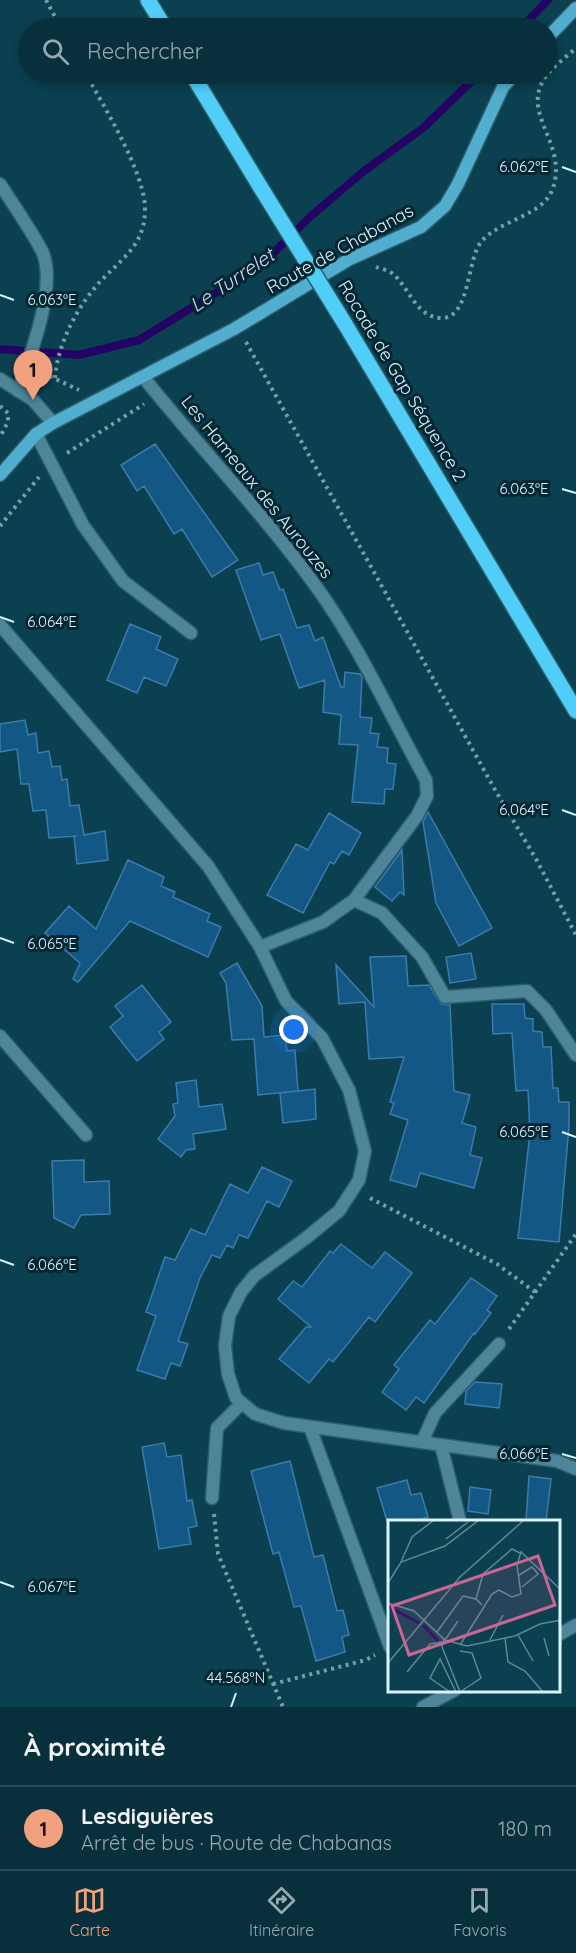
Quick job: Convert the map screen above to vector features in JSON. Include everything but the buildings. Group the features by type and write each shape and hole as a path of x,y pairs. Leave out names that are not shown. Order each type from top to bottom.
{"main road":[{"path":"148,0 159,18"},
{"name":"Rocade de Gap Séquence 2","path":"198,84 345,324 576,711"}],"street":[{"path":"558,27 576,8"},
{"name":"Route de Chabanas","path":"0,475 36,434 53,423 144,378 234,329 348,260 420,227 445,206 458,184 505,84"},
{"path":"0,184 43,253 48,279 34,339 18,391"},
{"name":"Les Hameaux des Aurouzes","path":"144,378 268,525 316,587 353,647 426,780 427,796 417,816 354,900 323,922 260,947"},
{"path":"0,379 33,400 53,423"},
{"path":"36,434 83,525 123,581 191,633"},
{"path":"0,625 208,866 260,947 286,1001 322,1038 349,1090 365,1151 359,1180 339,1210 306,1238 254,1276 241,1292 229,1316 225,1346 228,1374 236,1398 255,1414 284,1423 557,1461 576,1469"},
{"path":"354,900 382,913 422,957 445,997 527,990 546,1010 576,1055"},
{"path":"0,1035 86,1135"},
{"path":"422,1442 435,1413 499,1344"},
{"path":"212,1498 217,1428 242,1403"},
{"path":"310,1426 388,1643"},
{"path":"441,1445 460,1520"},
{"path":"561,1633 576,1625"},
{"path":"423,1707 451,1692"}],"path":[{"path":"46,0 56,18"},
{"path":"55,378 56,365 64,342 81,305 94,287 136,246 144,223 145,207 140,182 91,84"},
{"path":"245,342 536,859 576,935"},
{"path":"105,428 137,411 156,393"},
{"path":"0,406 8,413 8,422 0,437"},
{"path":"353,1189 497,1264 535,1292"},
{"path":"499,1344 576,1234"},
{"path":"212,1498 218,1554 283,1707"},
{"path":"273,1684 366,1660 388,1647"}],"waterway":[{"name":"Le Turrelet","path":"531,18 548,0"},
{"name":"Le Turrelet","path":"0,349 79,355 139,340 261,265 311,216 364,171 423,128 469,84"}],"place":[{"name":"Lesdiguières","path":"33,400"}]}
